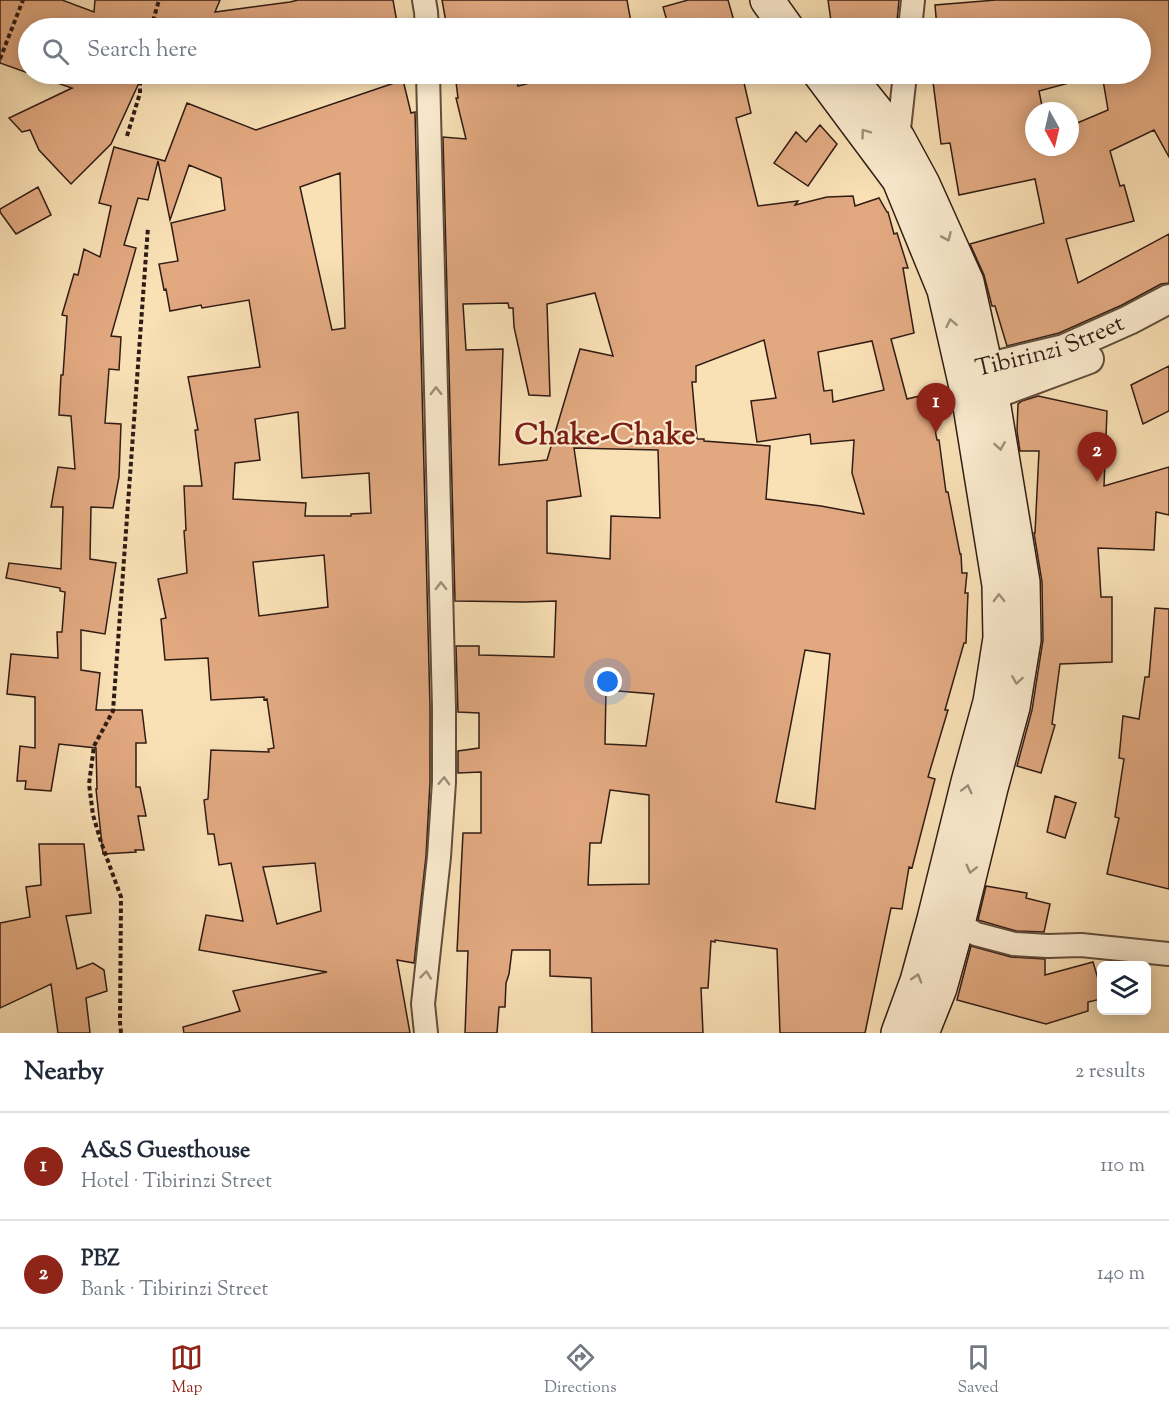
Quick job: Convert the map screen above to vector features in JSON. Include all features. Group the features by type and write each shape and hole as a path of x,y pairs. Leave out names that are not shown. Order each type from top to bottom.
{"main road":[{"path":"766,0 780,18"},
{"path":"790,0 803,18"},
{"path":"827,84 899,180 944,290 977,385 1023,582 1024,640 1013,706 940,988 922,1033"},
{"path":"854,84 898,138 923,184 967,282 999,585 1000,638 990,702 917,981 898,1033"}],"street":[{"path":"424,0 426,18"},
{"path":"911,18 913,0"},
{"path":"426,1033 423,1004 439,857 444,782 428,84"},
{"path":"898,138 904,84"},
{"name":"Tibirinzi Street","path":"977,385 1129,320 1169,299"},
{"name":"Tibirinzi Street","path":"977,385 1068,367 1127,343 1169,320"},
{"path":"958,922 976,934 1014,944 1081,945 1169,954"}],"path":[{"path":"0,59 23,0"},
{"path":"154,18 159,0"},
{"path":"127,136 140,93 140,84"},
{"path":"121,1033 122,897 100,842 93,815 89,784 94,746 113,711 148,227"}],"building":[{"path":"0,0 62,0 94,12 95,0 220,0 215,12 298,0 393,0 396,18 18,18 18,69 0,63"},
{"path":"442,0 627,0 630,18 445,18"},
{"path":"688,0 728,0 733,18 666,18 663,7"},
{"path":"828,0 899,0 897,18 831,18"},
{"path":"996,0 1169,0 1169,157 1154,130 1110,151 1120,186 1124,185 1134,221 1066,239 1078,283 1169,234 1169,283 1161,284 1122,305 1059,333 1007,346 995,306 992,306 984,275 970,244 1044,223 1035,179 959,195 950,143 941,144 933,84 1065,84 1039,91 1041,102 1025,102 1025,156 1079,156 1079,122 1108,110 1104,84 1151,84 1151,18 936,18 935,5"},
{"path":"60,84 138,84 111,144 71,184 39,150 30,130 22,132 9,118 72,88"},
{"path":"391,84 404,84 411,113 415,112 430,782 426,856 414,963 397,960 410,1033 184,1033 183,1027 240,1011 233,991 327,972 199,950 206,915 243,921 231,863 219,865 214,834 208,834 204,800 208,799 211,750 269,752 268,749 274,748 267,699 264,700 264,697 211,700 208,658 165,660 161,619 166,618 158,579 187,573 184,486 202,486 195,430 198,430 188,377 260,367 249,300 170,311 159,264 178,261 171,223 225,210 221,178 189,165 170,220 158,161 148,200 138,198 124,245 136,248 111,336 121,337 119,370 109,369 105,423 121,424 119,477 113,508 91,507 90,559 116,563 105,634 81,630 81,670 100,673 96,710 142,710 146,743 136,743 136,787 140,787 146,816 138,816 144,850 103,854 96,789 96,748 59,744 51,791 25,789 26,781 17,781 20,746 35,748 35,697 7,694 11,654 58,658 57,632 62,632 65,592 60,591 60,588 6,578 9,563 61,569 63,507 51,507 58,467 75,469 71,416 59,415 67,316 62,315 74,274 78,275 84,249 100,257 111,206 99,203 114,147 165,161 187,103 256,130","holes":["340,173 345,328 332,330 300,187","298,412 302,478 369,473 371,513 351,514 351,516 305,516 306,503 233,499 235,463 260,460 255,419","324,555 328,607 259,616 253,562","315,863 321,911 277,924 263,867"]},
{"path":"456,84 518,84 518,86 526,84 744,84 751,113 736,118 758,206 798,201 795,205 827,197 853,196 855,206 879,198 888,212 908,268 903,268 914,333 891,339 907,399 928,394 937,440 939,440 946,492 948,492 961,554 962,573 967,573 965,593 968,593 966,643 964,643 945,710 948,710 928,777 935,779 912,868 909,867 902,909 891,908 865,1033 780,1033 777,949 715,940 715,942 711,941 708,988 701,988 703,1033 592,1033 591,978 550,976 550,950 512,950 506,983 505,1007 499,1007 497,1033 465,1033 468,951 457,951 463,833 481,833 481,772 458,773 458,751 479,748 479,713 458,712 456,646 479,646 479,655 554,657 556,601 455,601 443,137 466,139 456,98 458,98","holes":["595,293 613,356 580,349 547,460 499,465 503,349 466,350 463,304 508,303 509,308 513,308 514,327 529,395 550,396 547,304","764,340 776,398 751,401 757,442 810,434 811,444 854,440 852,473 864,514 766,499 770,446 697,439 692,382 696,382 696,366","872,341 884,390 833,402 832,390 824,391 818,352","574,448 658,450 660,518 611,516 610,559 547,553 547,501 581,496","805,650 830,654 815,809 776,802","606,690 654,694 646,746 605,744","610,790 649,795 649,884 588,885 590,843 601,843"]},
{"path":"820,125 837,144 808,186 774,163 796,132 806,142"},
{"path":"38,187 51,215 16,234 0,209"},
{"path":"1169,366 1169,411 1143,424 1131,385"},
{"path":"1038,396 1107,411 1104,486 1169,467 1169,515 1156,512 1154,550 1098,548 1101,597 1112,597 1112,662 1060,664 1052,724 1055,725 1041,773 1017,766 1032,710 1043,640 1042,582 1034,533 1039,451 1020,451 1017,431 1018,404"},
{"path":"1155,608 1169,609 1169,889 1107,874 1119,818 1115,817 1124,759 1119,758 1123,716 1139,719 1145,677 1149,677"},
{"path":"1055,796 1076,803 1065,838 1047,832"},
{"path":"39,844 84,844 91,913 66,916 77,969 93,963 104,970 107,991 86,998 90,1033 58,1033 51,984 0,1008 0,923 30,917 26,887 41,885"},
{"path":"986,886 1027,893 1026,898 1050,904 1044,932 1016,931 978,920"},
{"path":"971,946 1011,957 1045,959 1045,975 1093,962 1097,976 1097,1000 1088,1002 1088,1011 1046,1024 957,1000"}],"place":[{"name":"A&S Guesthouse","path":"936,433"},
{"name":"PBZ","path":"1097,482"}],"district":[{"name":"Chake-Chake","path":"605,436"}]}
